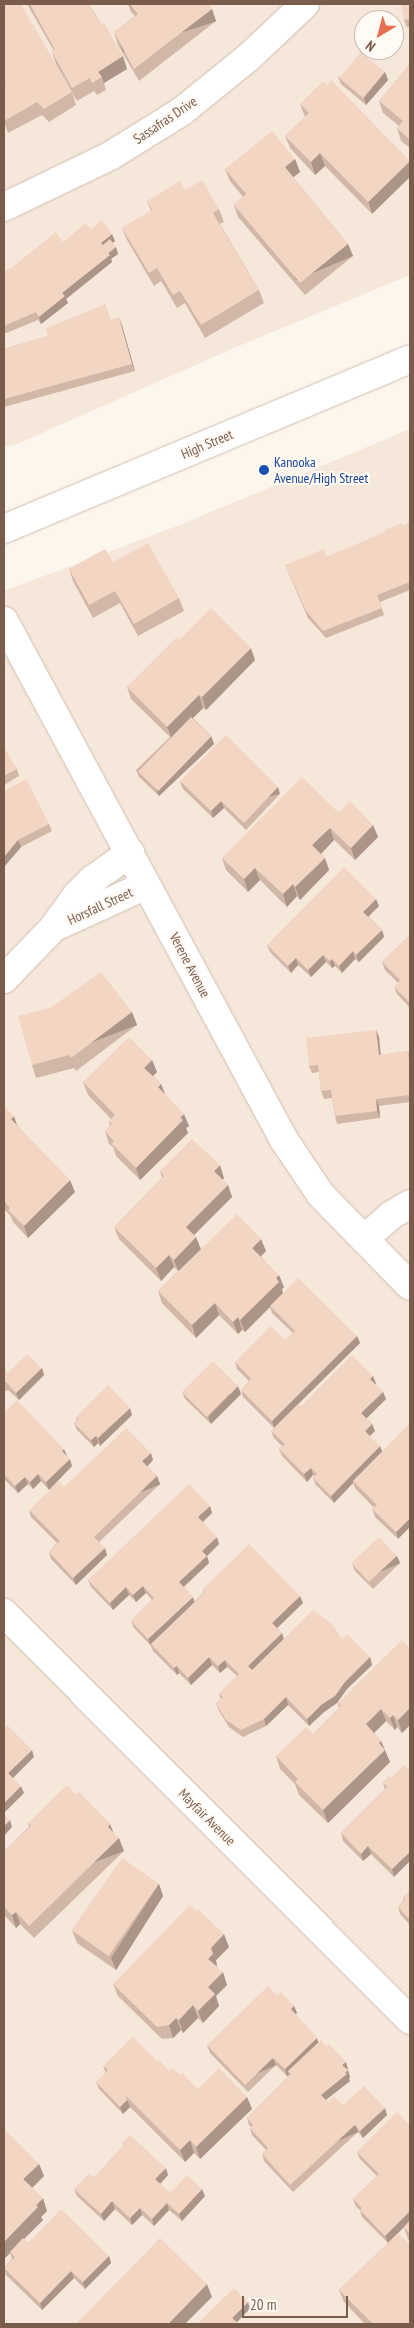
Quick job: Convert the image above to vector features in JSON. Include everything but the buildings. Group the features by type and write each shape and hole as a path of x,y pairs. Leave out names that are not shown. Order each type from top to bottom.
{"street":[{"name":"Sassafras Drive","path":"4,207 110,156 181,112 249,58 304,4"},
{"name":"High Street","path":"4,529 410,359"},
{"name":"Verene Avenue","path":"4,621 284,1140 321,1195 410,1286"},
{"name":"Horsfall Street","path":"4,979 53,928 76,896 92,880 130,853"},
{"name":"Horsfall Street","path":"53,928 146,884"},
{"path":"364,1239 390,1216 410,1204"},
{"name":"Mayfair Avenue","path":"4,1613 410,2020"}],"shaded area":[{"path":"4,4 410,4 410,275 234,348 17,444 4,447"},
{"path":"410,429 410,2324 4,2324 4,591 177,526"}],"place":[{"name":"Kanooka Avenue/High Street","path":"264,470"}]}
